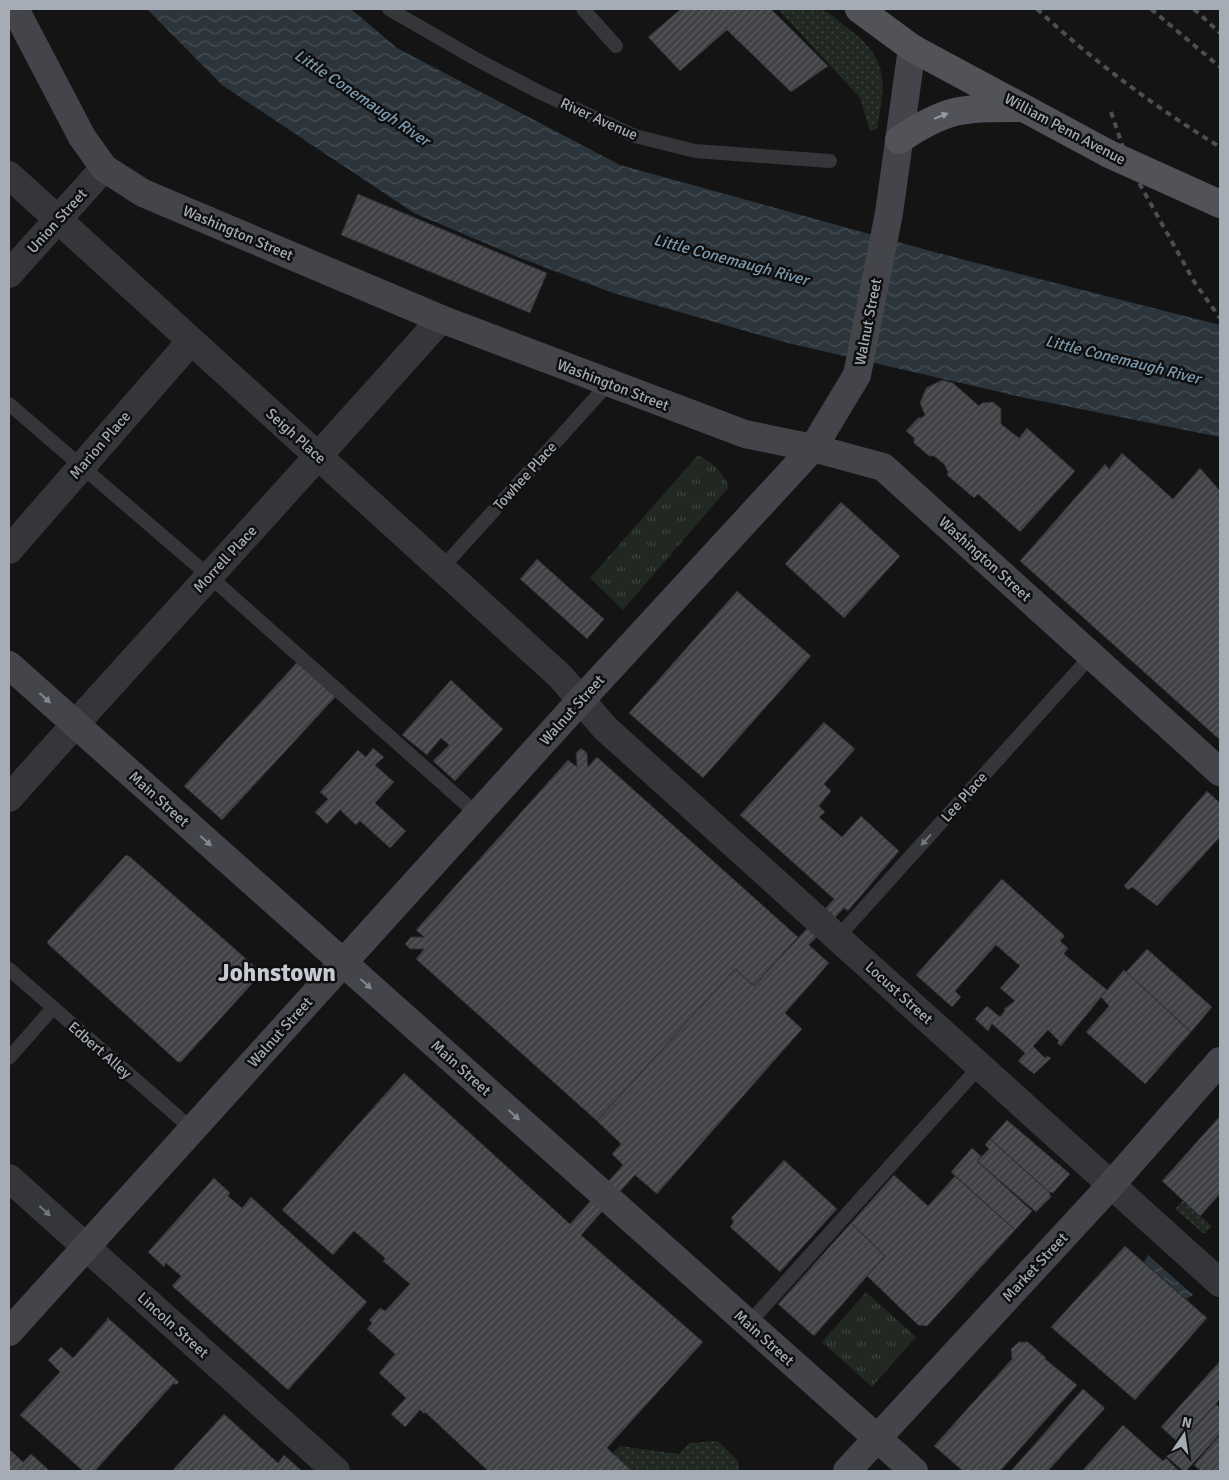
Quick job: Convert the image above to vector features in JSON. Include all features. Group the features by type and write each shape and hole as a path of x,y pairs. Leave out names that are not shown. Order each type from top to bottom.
{"main road":[{"path":"859,9 912,48"},
{"name":"William Penn Avenue","path":"912,48 1109,154 1220,204"},
{"path":"899,140 927,122 954,111 976,108 1025,108"}],"street":[{"name":"Washington Street","path":"14,9 82,137 104,168 143,192 441,319 608,384 745,434 814,448 883,467 1220,772"},
{"name":"Walnut Street","path":"9,1332 477,814 814,448 857,375 889,212 912,48"},
{"name":"Union Street","path":"9,274 104,168"},
{"name":"Seigh Place","path":"9,175 560,676 580,701"},
{"name":"Morrell Place","path":"9,798 208,575 319,457 441,319"},
{"name":"Marion Place","path":"9,550 191,340"},
{"name":"Main Street","path":"9,665 914,1471"},
{"name":"Locust Street","path":"580,701 605,728 1220,1283"},
{"name":"Market Street","path":"847,1471 1111,1185 1220,1061"},
{"name":"Lincoln Street","path":"9,1178 336,1471"}],"lane":[{"name":"River Avenue","path":"389,9 456,49 548,96 634,136 695,151 830,161"},
{"path":"583,9 616,46"},
{"name":"Towhee Place","path":"442,568 608,384"},
{"path":"9,404 80,468 208,575 477,814"},
{"name":"Lee Place","path":"837,938 1092,656"},
{"name":"Edbert Alley","path":"9,969 192,1129"},
{"path":"9,1058 52,1008"},
{"path":"748,1324 980,1066"}],"green space":[{"path":"810,8 826,11 870,48 877,59 883,83 877,129 870,131 860,98 778,9"},
{"path":"698,455 716,468 729,487 623,610 590,578"},
{"path":"1183,1200 1212,1226 1204,1234 1175,1209"},
{"path":"866,1292 916,1337 872,1387 822,1342"},
{"path":"718,1441 738,1461 739,1471 632,1471 613,1453 620,1446 679,1454 689,1443"}],"water":[{"name":"Little Conemaugh River","path":"147,9 351,9 397,48 620,165 938,253 1220,325 1220,437 1026,398 788,343 613,293 515,256 414,213 222,85"},
{"path":"1148,1255 1193,1295 1186,1299 1144,1262"}],"building":[{"path":"681,9 771,9 828,66 791,92 727,30 680,71 648,37"},
{"path":"358,194 547,273 530,313 341,235"},
{"path":"942,380 953,383 979,406 982,403 993,402 1001,409 1001,424 1019,438 1027,428 1075,471 1020,532 978,494 974,498 947,475 948,472 944,464 934,456 929,456 914,443 914,438 906,431 919,417 921,418 925,415 920,403 926,388"},
{"path":"1122,453 1173,499 1200,468 1220,491 1220,740 1020,561 1105,464 1109,469"},
{"path":"841,502 900,556 844,618 785,564"},
{"path":"537,559 604,619 587,639 520,579"},
{"path":"737,591 811,656 703,778 629,713"},
{"path":"301,658 339,693 222,820 184,786"},
{"path":"451,680 503,729 455,781 433,761 449,745 441,738 427,755 402,735"},
{"path":"824,722 855,749 824,784 831,791 819,806 825,812 819,817 842,837 861,816 899,851 848,911 844,908 809,945 829,963 785,1013 802,1029 657,1194 635,1175 581,1235 703,1342 607,1448 632,1471 488,1471 425,1412 424,1414 420,1410 405,1427 391,1414 406,1398 379,1373 395,1354 367,1329 372,1323 369,1320 380,1308 385,1311 410,1284 383,1261 385,1258 354,1231 333,1255 282,1210 404,1073 570,1224 623,1165 612,1154 621,1144 597,1121 735,968 754,986 834,899 740,815"},
{"path":"373,748 384,757 375,765 394,782 375,803 406,831 390,848 360,821 356,825 340,810 327,824 315,812 328,799 320,792 358,750 366,757"},
{"path":"581,748 587,753 588,767 597,757 798,937 754,986 735,969 597,1121 416,959 424,949 410,949 405,944 411,937 424,937 416,930 568,760 577,767 576,753"},
{"path":"1207,791 1220,803 1220,837 1157,906 1132,887 1128,890 1124,886"},
{"path":"126,855 260,971 260,975 181,1062 178,1062 47,942"},
{"path":"1002,879 1065,936 1060,941 1068,948 1064,954 1107,990 1061,1046 1057,1043 1059,1041 1048,1030 1033,1046 1045,1058 1047,1056 1051,1058 1034,1074 1018,1061 1025,1053 992,1024 988,1031 975,1019 987,1006 1000,1017 1005,1011 1004,1009 1015,1001 1000,988 1020,966 996,945 955,991 961,997 952,1007 916,975"},
{"path":"1147,949 1212,1007 1191,1032 1126,972"},
{"path":"1124,970 1191,1032 1145,1084 1086,1032 1109,1006 1101,997"},
{"path":"1220,1116 1220,1194 1200,1216 1162,1181"},
{"path":"1007,1120 1070,1174 1053,1193 1049,1192 990,1139"},
{"path":"990,1139 1049,1192 1051,1197 1036,1212 977,1161 989,1149 985,1145"},
{"path":"972,1148 981,1156 977,1161 1032,1211 1015,1230 951,1172"},
{"path":"784,1160 837,1209 780,1272 730,1227 734,1222 731,1218"},
{"path":"894,1175 928,1206 955,1176 1015,1230 927,1326 918,1325 867,1276 885,1256 851,1223"},
{"path":"214,1178 230,1193 228,1196 242,1208 251,1197 367,1302 288,1390 172,1286 181,1276 166,1263 164,1267 148,1252"},
{"path":"851,1223 885,1256 814,1336 778,1304"},
{"path":"1125,1246 1207,1318 1135,1400 1051,1327"},
{"path":"107,1317 179,1382 176,1385 174,1383 95,1471 83,1471 20,1415 60,1372 48,1360 61,1347 73,1358 107,1320"},
{"path":"1019,1342 1028,1342 1045,1359 1077,1385 1000,1471 963,1471 934,1446 1012,1359 1011,1349"},
{"path":"1220,1361 1220,1399 1180,1444 1161,1427"},
{"path":"1083,1389 1105,1408 1048,1471 1011,1471"},
{"path":"1216,1404 1220,1408 1220,1434 1186,1471 1183,1471 1166,1456 1178,1443 1180,1444"},
{"path":"224,1414 278,1463 284,1455 302,1471 172,1471"},
{"path":"1123,1425 1163,1461 1166,1458 1179,1471 1082,1471"},
{"path":"1220,1435 1220,1471 1201,1471 1194,1465"},
{"path":"9,1449 23,1462 31,1454 50,1471 9,1471"}],"railway":[{"path":"1037,9 1080,47 1125,82 1172,116 1220,147"},
{"path":"1151,9 1220,67"},
{"path":"1194,9 1220,33"},
{"path":"1111,112 1129,165 1195,283 1220,318"}],"district":[{"name":"Johnstown","path":"277,972"}]}
